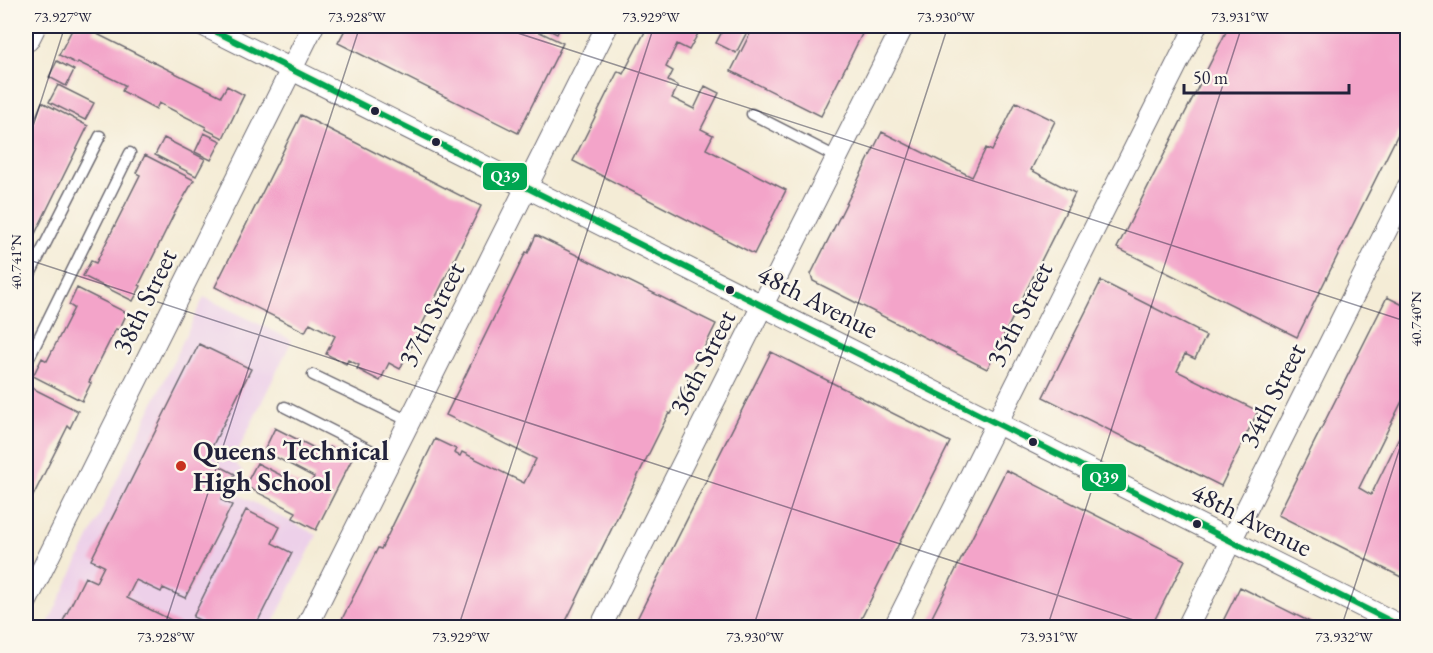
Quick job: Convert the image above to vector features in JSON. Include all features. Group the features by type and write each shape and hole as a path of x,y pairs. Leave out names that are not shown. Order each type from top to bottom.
{"street":[{"path":"26,38 32,26"},
{"name":"48th Avenue","path":"205,26 1405,627"},
{"name":"38th Street","path":"26,602 313,26"},
{"name":"37th Street","path":"306,627 607,26"},
{"name":"36th Street","path":"600,627 903,26"},
{"name":"35th Street","path":"894,627 1196,26"},
{"name":"34th Street","path":"1187,627 1407,187"}],"lane":[{"path":"752,114 836,157"},
{"path":"26,282 31,259 100,136"},
{"path":"26,364 130,153"},
{"path":"313,375 409,421"},
{"path":"285,407 390,460"}],"shaded area":[{"name":"Queens Technical High School","path":"204,297 292,340 233,461 243,471 235,493 317,535 271,627 46,628"}],"building":[{"path":"74,26 97,26 93,32 221,96 227,86 244,95 223,138 159,103 156,109 122,91 125,85 59,55"},
{"path":"347,26 527,26 563,43 518,133 338,43"},
{"path":"541,26 561,26 557,34"},
{"path":"648,26 696,26 701,28 689,50 677,44 666,67 673,71 668,81 678,86 672,98 694,109 705,86 719,93 701,129 713,135 706,149 786,190 754,254 573,161 618,71 623,74"},
{"path":"725,26 750,26 736,53 716,43"},
{"path":"754,26 866,26 821,116 731,71"},
{"path":"1229,26 1407,26 1407,116 1297,337 1117,248"},
{"path":"57,61 74,70 66,86 49,77"},
{"path":"58,85 94,103 85,120 49,102"},
{"path":"42,102 88,126 28,248 26,247 26,141"},
{"path":"1016,102 1055,121 1031,170 1075,193 987,369 813,281 811,274 882,132 972,177 986,148 992,151"},
{"path":"301,115 481,206 400,369 389,363 380,381 357,369 359,365 348,360 346,364 326,354 335,336 310,323 305,332 215,287"},
{"path":"204,133 221,141 211,160 195,152"},
{"path":"164,138 205,159 196,176 155,155"},
{"path":"145,155 194,180 174,214 133,301 83,276 91,261 96,263 140,175 136,173"},
{"path":"536,235 716,324 671,414 669,413 563,627 338,627 378,548 381,549 435,439 456,449 454,453 460,456 462,452 524,483 536,459 446,415"},
{"path":"1101,281 1206,336 1195,359 1185,354 1177,371 1258,411 1221,486 1043,397"},
{"path":"77,288 127,313 119,330 116,329 82,401 33,376 42,358 47,361 74,308 69,305"},
{"path":"1387,297 1407,307 1407,391 1359,488 1371,495 1407,422 1407,580 1278,515"},
{"path":"199,344 251,369 206,459 235,474 221,500 232,505 185,598 163,588 161,592 136,580 127,598 185,627 60,627 85,577 96,582 104,566 91,560"},
{"path":"771,352 950,442 857,627 633,627"},
{"path":"28,386 78,411 70,428 68,426 26,510 26,390"},
{"path":"275,428 326,454 330,447 352,459 316,530 293,518 296,512 245,486 257,463 308,489 314,477 264,451"},
{"path":"1006,470 1185,560 1151,627 927,627"},
{"path":"246,510 280,527 272,543 292,553 255,627 199,627 202,621 193,617"},
{"path":"1240,587 1320,627 1220,627"}],"transit line":[{"name":"Q39","path":"205,26 1404,628"}],"place":[{"name":"Queens Technical High School","path":"181,466"}]}
